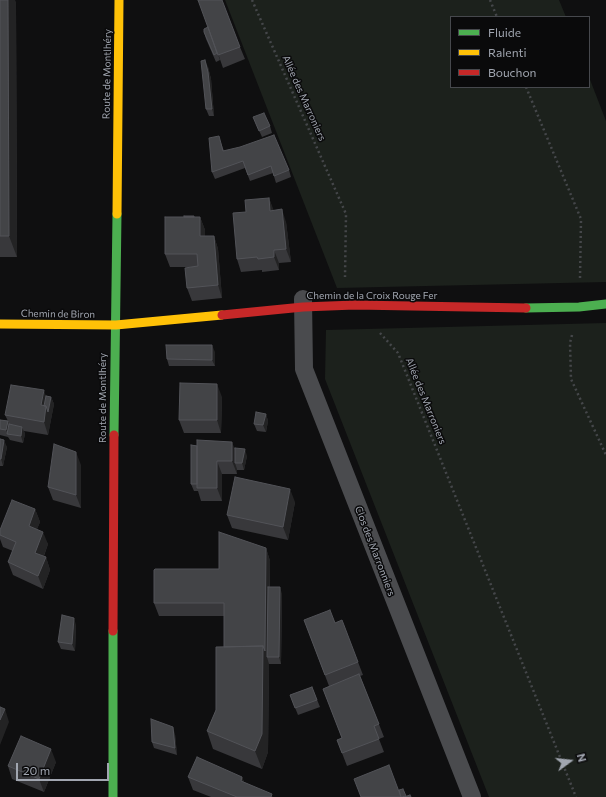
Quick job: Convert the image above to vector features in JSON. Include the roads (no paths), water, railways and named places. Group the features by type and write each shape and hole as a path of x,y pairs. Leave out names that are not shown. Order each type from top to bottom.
{"main road":[{"name":"Route de Montlhéry","path":"113,797 114,357 116,325 119,0"},
{"name":"Chemin de la Croix Rouge Fer","path":"116,325 235,314 303,303 520,308 579,307 606,304"},
{"name":"Chemin de Biron","path":"0,324 116,325"}],"lane":[{"name":"Clos des Marronniers","path":"303,303 304,369 472,797"}]}
